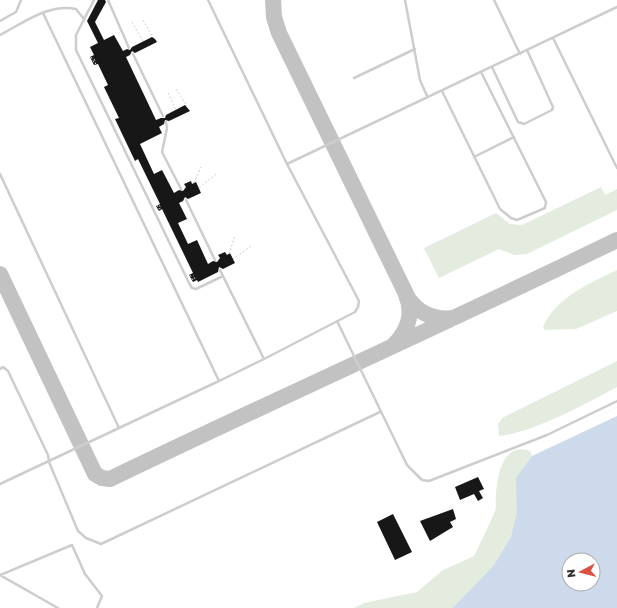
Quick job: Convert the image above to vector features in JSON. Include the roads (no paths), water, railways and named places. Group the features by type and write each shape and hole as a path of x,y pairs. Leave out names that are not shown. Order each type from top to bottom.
{"lane":[{"path":"0,21 16,12 21,0"},
{"path":"94,0 76,35 76,50 192,288 196,288 223,276"},
{"path":"108,0 129,48"},
{"path":"0,484 220,381 337,321 354,312 358,308 359,301 287,164 208,0"},
{"path":"405,0 420,80 427,96"},
{"path":"494,0 520,54"},
{"path":"0,35 43,13 65,7 76,9 84,19"},
{"path":"287,164 427,96 442,91 617,7"},
{"path":"43,13 220,381"},
{"path":"553,38 617,168"},
{"path":"354,78 415,49"},
{"path":"492,67 518,122 524,124 552,110 553,107 527,50"},
{"path":"132,54 163,116"},
{"path":"442,91 500,209 511,218 518,220 545,208 546,205 482,72"},
{"path":"166,122 167,128 162,152 181,189"},
{"path":"474,157 514,137"},
{"path":"0,174 119,428"},
{"path":"186,200 215,260"},
{"path":"220,270 264,359"},
{"path":"337,321 407,465 422,480 429,480 547,435 617,401"},
{"path":"0,369 3,367 8,371 48,455 49,462 78,531 86,538 101,544 380,412"},
{"path":"0,575 72,545 85,574 102,596 97,608"},
{"path":"0,575 58,608"}],"water":[{"path":"617,407 617,608 453,608 494,565 511,537 517,513 516,478 532,456 530,451"}]}
